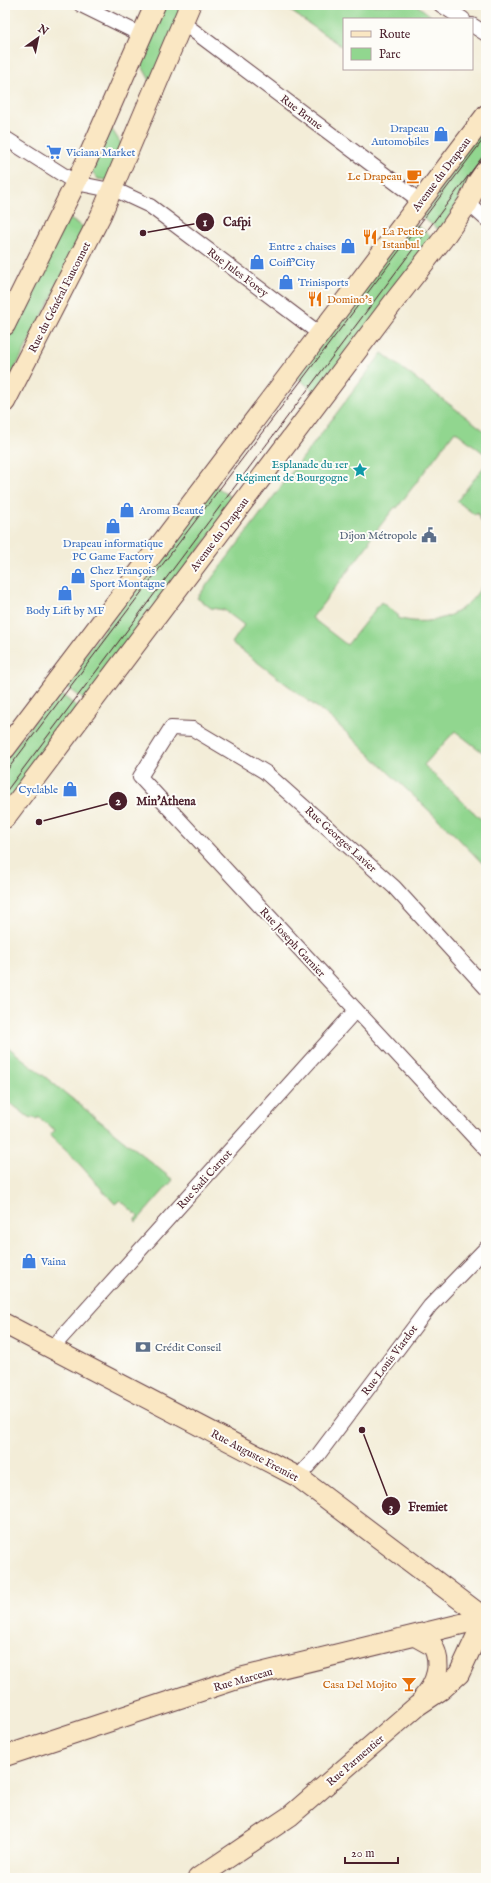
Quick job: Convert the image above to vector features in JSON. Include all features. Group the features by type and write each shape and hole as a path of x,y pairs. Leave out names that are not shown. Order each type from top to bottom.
{"main road":[{"path":"5,325 88,160 155,5"},
{"name":"Rue du Général Fauconnet","path":"5,402 112,191 187,14"},
{"name":"Avenue du Drapeau","path":"5,749 486,115"},
{"name":"Avenue du Drapeau","path":"5,818 443,239 468,203 486,170"},
{"name":"Rue Auguste Fremiet","path":"5,1324 298,1477 486,1619"},
{"name":"Rue Marceau","path":"5,1756 240,1678 486,1619"},
{"name":"Rue Parmentier","path":"198,1878 290,1816 417,1706 441,1690 459,1674 486,1619"},
{"path":"415,1636 433,1646 438,1664 437,1675 432,1689 417,1706"}],"street":[{"path":"81,5 142,35"},
{"path":"441,5 461,18"},
{"name":"Rue Brune","path":"187,14 420,201"},
{"path":"473,26 486,34"},
{"path":"5,138 76,182 112,191"},
{"name":"Rue Jules Forey","path":"112,191 120,192 150,206 320,334"},
{"path":"468,203 486,219"},
{"name":"Rue Georges Lavier","path":"170,728 193,729 265,772 394,886 486,988"},
{"name":"Rue Joseph Garnier","path":"170,728 140,777 486,1150"},
{"name":"Rue Sadi Carnot","path":"52,1348 356,1010"},
{"name":"Rue Louis Viardot","path":"298,1477 318,1455 430,1306 486,1248"}],"green space":[{"path":"161,5 186,5 153,86 138,59"},
{"path":"282,5 417,5 431,16 430,18 343,18 343,47"},
{"path":"486,122 486,159 470,181 441,231 417,214"},
{"path":"109,125 124,148 107,180 98,179 90,169"},
{"path":"66,217 87,229 5,388 5,333"},
{"path":"411,221 435,239 318,394 295,376"},
{"path":"382,353 486,432 486,455 455,431 397,508 395,507 369,540 370,542 312,618 347,645 381,602 399,616 397,618 411,621 438,619 461,609 480,590 486,577 486,755 455,731 424,765 486,824 486,867 456,836 331,718 232,643 244,625 224,610 211,608 197,598"},
{"path":"486,464 486,530 477,513 475,515 457,501"},
{"path":"213,484 236,501 86,701 63,684"},
{"path":"57,691 80,709 5,809 5,760"},
{"path":"5,1043 8,1047 173,1180 136,1222 135,1219 138,1216 120,1200 115,1204 74,1158 50,1136 55,1130 38,1117 37,1119 33,1117 31,1119 5,1099"}],"tram line":[{"path":"5,773 486,136"},
{"path":"5,793 486,152"}],"place":[{"name":"Drapeau Automobiles","path":"441,134"},
{"name":"Viciana Market","path":"54,152"},
{"name":"Le Drapeau","path":"414,176"},
{"name":"Cafpi","path":"143,233"},
{"name":"La Petite Istanbul","path":"370,237"},
{"name":"Entre 2 chaises","path":"348,246"},
{"name":"Coiff'City","path":"257,262"},
{"name":"Trinisports","path":"286,282"},
{"name":"Domino's","path":"315,299"},
{"name":"Esplanade du 1er Régiment de Bourgogne","path":"360,470"},
{"name":"Aroma Beauté","path":"127,510"},
{"name":"Drapeau informatique PC Game Factory","path":"113,526"},
{"name":"Dijon Métropole","path":"429,535"},
{"name":"Chez François Sport Montagne","path":"78,576"},
{"name":"Body Lift by MF","path":"65,593"},
{"name":"Cyclable","path":"70,789"},
{"name":"Min'Athena","path":"39,822"},
{"name":"Vaina","path":"29,1261"},
{"name":"Crédit Conseil","path":"143,1347"},
{"name":"Fremiet","path":"362,1430"},
{"name":"Casa Del Mojito","path":"409,1684"}]}
